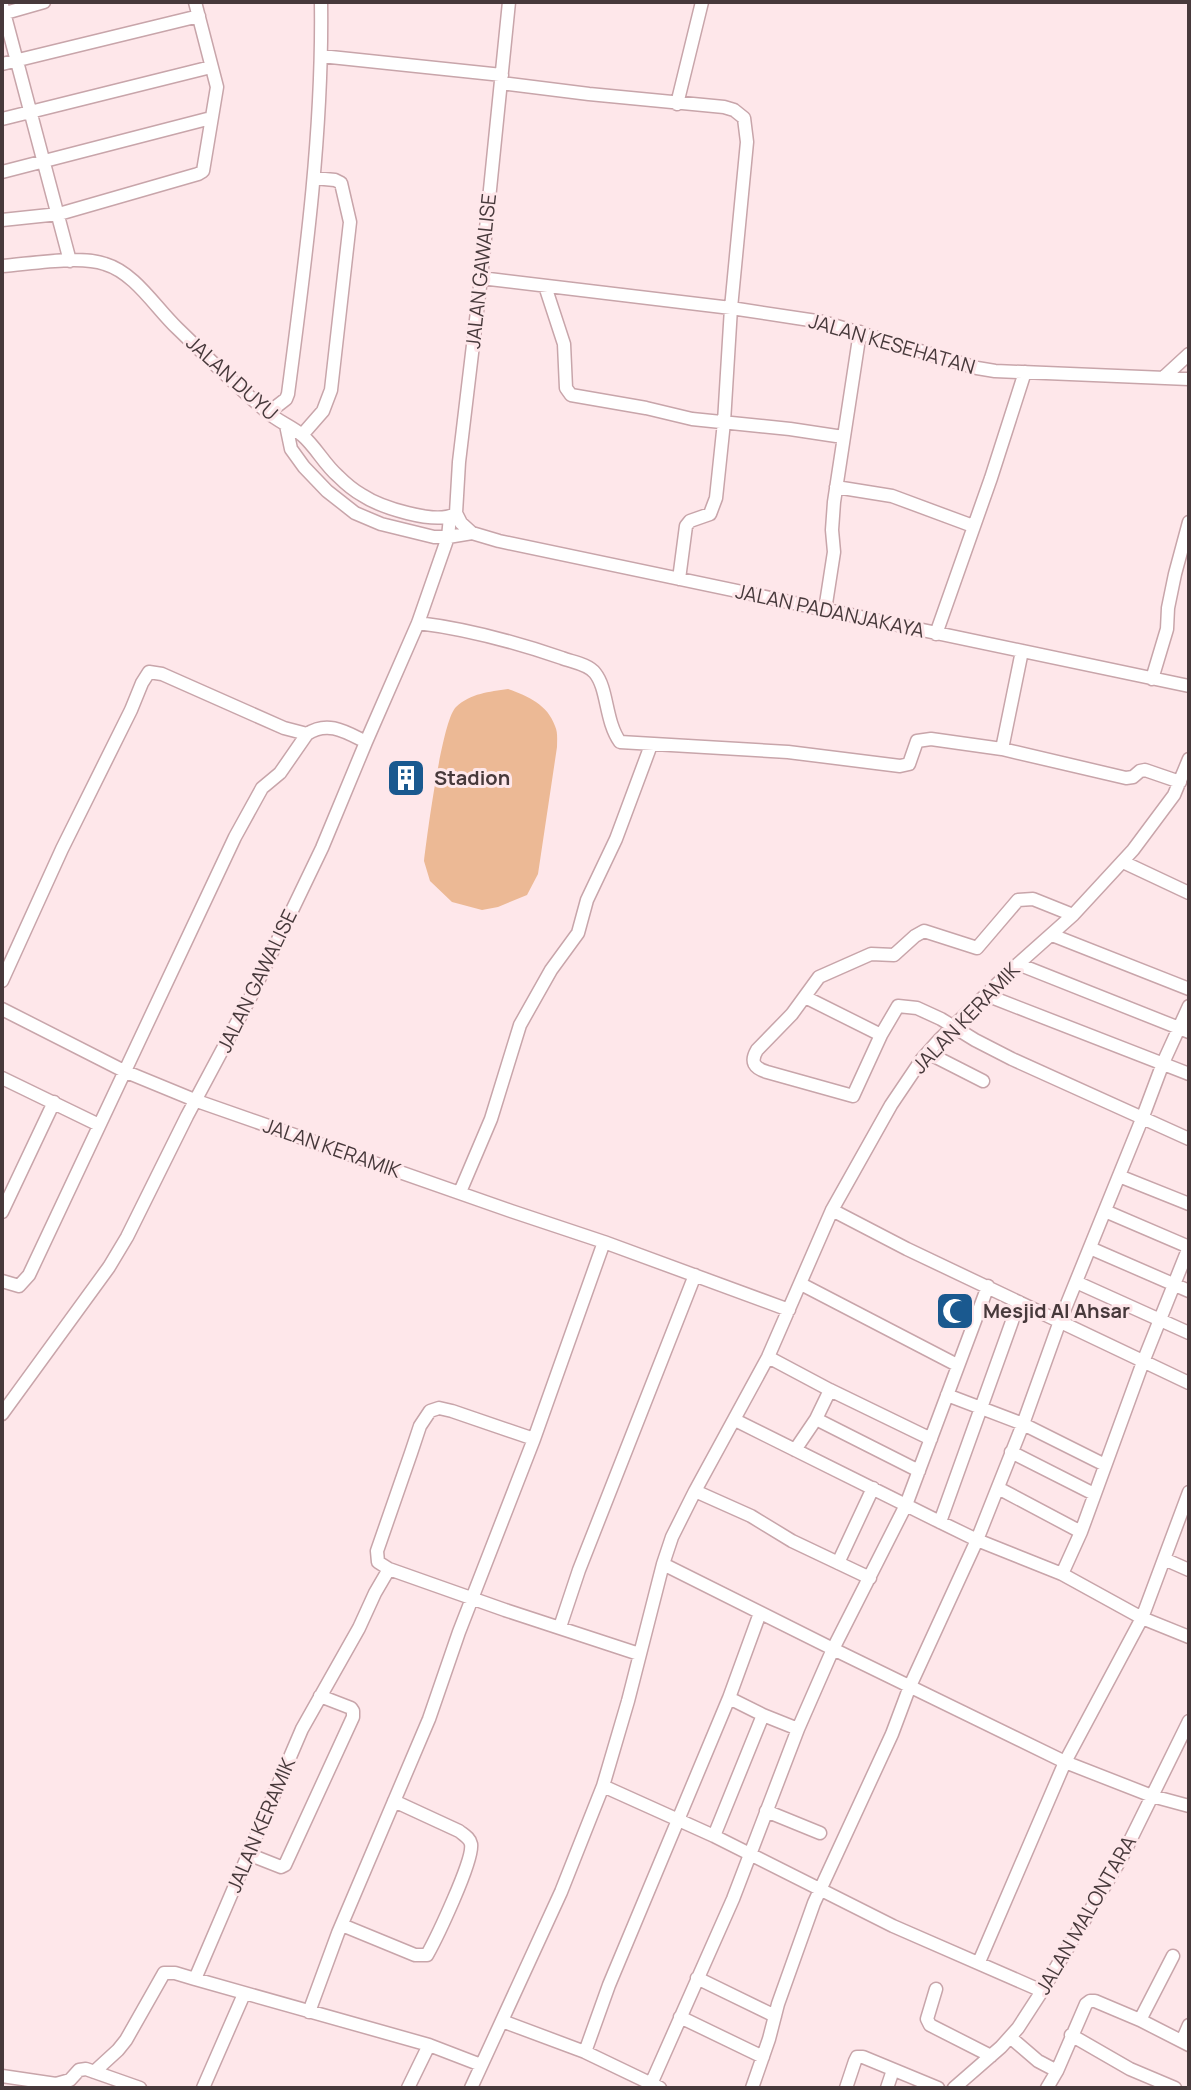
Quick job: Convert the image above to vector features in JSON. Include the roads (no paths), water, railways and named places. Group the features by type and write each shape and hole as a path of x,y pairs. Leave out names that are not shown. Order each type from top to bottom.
{"street":[{"path":"44,2 3,11 70,261"},
{"path":"2,220 59,214 203,171 217,87 195,2"},
{"path":"268,413 288,394 314,178 321,2"},
{"name":"JALAN GAWALISE","path":"2,1414 109,1267 127,1237 250,998 322,848 418,623 453,515 509,2"},
{"path":"677,104 702,2"},
{"path":"2,64 199,16"},
{"path":"321,56 677,104 729,108 745,120 747,142 724,422 713,509 709,515 690,521 686,526 679,579"},
{"path":"2,119 211,67"},
{"path":"2,172 211,118"},
{"path":"302,435 323,411 331,390 350,222 341,183 314,178"},
{"name":"JALAN DUYU","path":"2,266 88,260 119,270 268,413 302,435 337,476 363,496 420,515 453,515"},
{"name":"JALAN KESEHATAN","path":"481,278 823,322 981,369 1189,379"},
{"path":"545,286 564,344 566,388 570,395 685,418 843,437"},
{"path":"825,610 834,552 832,530 836,487 860,332"},
{"path":"1164,377 1189,354"},
{"path":"936,634 996,466 1025,372"},
{"path":"286,425 291,449 297,458 348,509 373,521 421,535 448,537 472,533"},
{"path":"836,487 892,496 973,526"},
{"path":"453,515 472,533"},
{"path":"1152,679 1167,629 1168,608 1189,522"},
{"name":"JALAN PADANJAKAYA","path":"472,533 1189,686"},
{"path":"418,623 466,629 589,668 599,679 611,727 622,742 788,752 900,766 909,764 916,742 931,739 1002,749 1126,778 1145,770 1180,782"},
{"path":"1002,749 1022,651"},
{"path":"2,981 62,849 149,672 162,674 284,728 307,734"},
{"path":"2,1281 19,1286 29,1275 257,795 280,773 307,734 318,728 333,727 366,742"},
{"path":"460,1192 491,1119 520,1025 551,970 578,933 587,900 616,839 651,745"},
{"name":"JALAN KERAMIK","path":"471,2088 561,1892 603,1786 663,1564 679,1522 768,1357 832,1210 898,1093 928,1053 1018,964 1073,915 1123,862 1163,811 1189,759"},
{"path":"1123,862 1189,893"},
{"path":"1073,915 1033,899 1018,900 977,948 928,931 921,932 894,955 871,954 824,974 792,1014 757,1050 753,1059 757,1068 853,1096 898,1006 917,1008 1012,1059 1189,1139"},
{"path":"1052,935 1189,989"},
{"path":"1018,964 1184,1030"},
{"path":"986,995 1189,1074"},
{"path":"805,997 881,1035"},
{"path":"752,2088 820,1889 977,1540 1163,1063 1184,1030 1189,1006"},
{"name":"JALAN KERAMIK","path":"2,1009 124,1071 197,1101 604,1242 789,1310"},
{"path":"928,1053 983,1081"},
{"path":"2,1095 6,1080 99,1125"},
{"path":"2,1212 54,1102"},
{"path":"1119,1176 1189,1204"},
{"path":"832,1210 1189,1383"},
{"path":"1062,1574 1081,1532 1189,1247 1105,1211"},
{"path":"309,2012 342,1925 429,1719 604,1242"},
{"path":"1090,1248 1189,1291"},
{"path":"560,1627 579,1570 695,1275"},
{"path":"1076,1282 1189,1333"},
{"path":"801,1284 957,1365"},
{"path":"502,2021 585,2052 656,2086 680,2017 733,1899 798,1729 833,1649 906,1505 988,1286"},
{"path":"940,1522 1019,1302"},
{"path":"768,1357 931,1439"},
{"path":"795,1450 816,1419 830,1390"},
{"path":"947,1395 1023,1424 1105,1465"},
{"path":"534,1439 452,1411 439,1408 430,1411 415,1439 377,1551 378,1562 389,1569 639,1654"},
{"path":"816,1419 919,1471"},
{"path":"735,1420 977,1540 1062,1574 1142,1618 1189,1637"},
{"path":"1011,1452 1094,1494"},
{"path":"838,1563 873,1488"},
{"path":"998,1488 1081,1532"},
{"path":"695,1491 751,1516 783,1536 870,1578"},
{"path":"979,1962 1065,1762 1142,1618 1189,1494"},
{"path":"1164,1559 1189,1570"},
{"path":"663,1564 1065,1762 1152,1796 1189,1806"},
{"name":"JALAN KERAMIK","path":"195,1979 302,1729 389,1569"},
{"path":"585,2052 609,1985 729,1698 760,1613"},
{"path":"248,1854 281,1867 285,1865 353,1717 351,1708 320,1696"},
{"path":"729,1698 798,1729"},
{"path":"714,1836 763,1715"},
{"name":"JALAN MALONTARA","path":"954,2088 1010,2037 1042,1991 1106,1886 1189,1721"},
{"path":"603,1786 750,1853 935,1945 1042,1991"},
{"path":"342,1925 415,1955 427,1955 461,1881 471,1852 468,1837 394,1801"},
{"path":"766,1811 820,1833"},
{"path":"1140,2020 1173,1956"},
{"path":"94,2072 126,2040 164,1973 175,1973 429,2045 481,2065"},
{"path":"697,1978 775,2016"},
{"path":"936,1989 927,2019 930,2025 991,2056"},
{"path":"203,2088 244,1994"},
{"path":"1062,2088 1048,2086 1090,2001 1140,2020 1186,2043 1189,2025"},
{"path":"680,2017 763,2057"},
{"path":"1071,2035 1130,2069 1175,2088"},
{"path":"1010,2037 1038,2061 1057,2071"},
{"path":"408,2088 429,2045"},
{"path":"846,2088 857,2057 938,2088"},
{"path":"2,2076 69,2084 79,2070 140,2088"},
{"path":"887,2088 893,2070"}],"place":[{"name":"Stadion","path":"406,778"},
{"name":"Mesjid Al Ahsar","path":"955,1311"}]}
